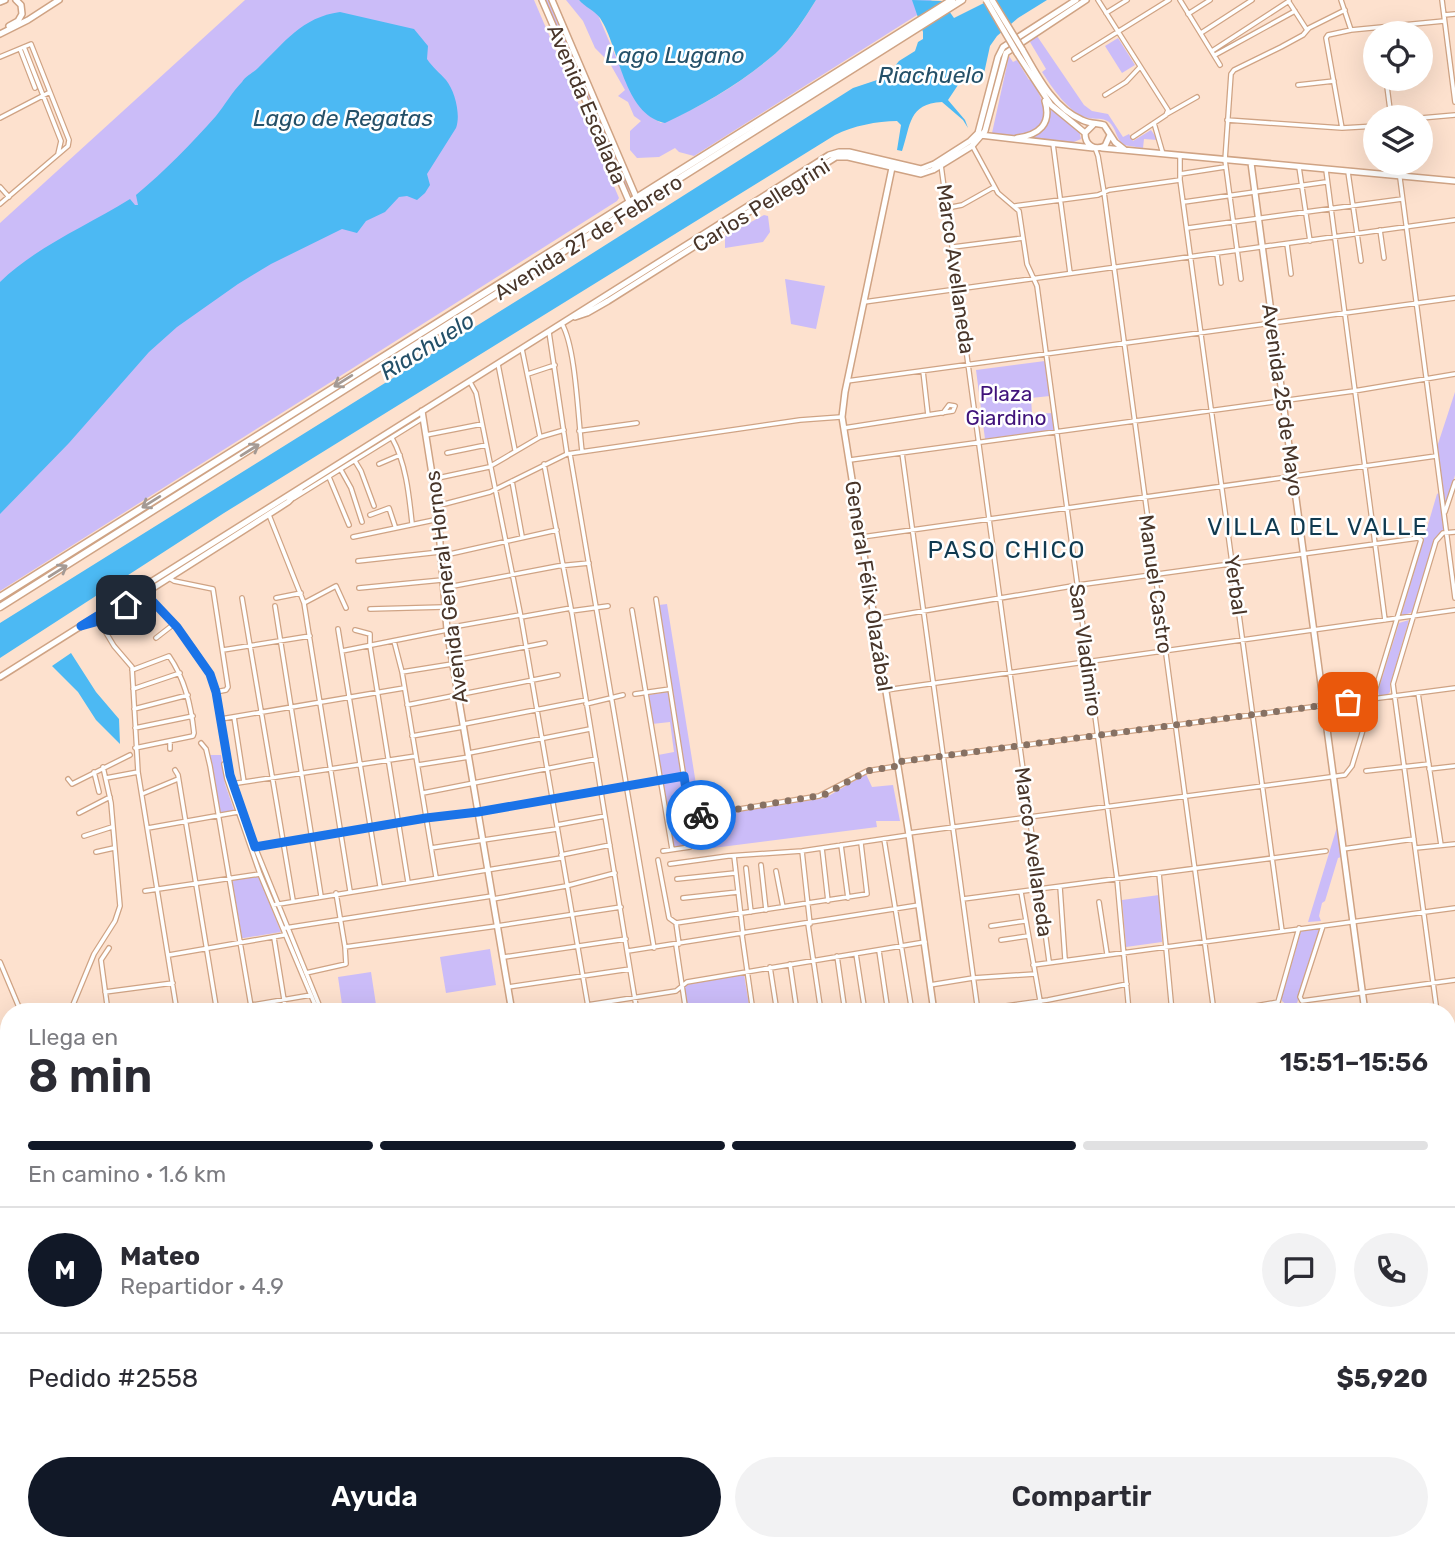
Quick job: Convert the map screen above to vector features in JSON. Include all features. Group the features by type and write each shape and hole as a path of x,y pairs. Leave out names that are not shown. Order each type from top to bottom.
{"main road":[{"path":"0,2 5,0"},
{"path":"1,33 21,16 22,8 16,0"},
{"path":"1,33 60,0"},
{"name":"Avenida Escalada","path":"542,0 632,209"},
{"name":"Avenida Escalada","path":"552,0 640,205"},
{"name":"Avenida 27 de Febrero","path":"0,607 640,205 948,5 962,0"},
{"path":"986,0 1060,105 1078,118 1104,125 1119,146 1128,151"},
{"path":"992,0 1044,97 1048,111 1044,126 1033,135 1011,139"},
{"name":"Carlos Pellegrini","path":"980,134 998,57 1003,47 1076,0"},
{"name":"Carlos Pellegrini","path":"304,485 422,415 572,317 587,313 836,157 848,157 921,174 971,144 980,134 1006,53 1086,0"},
{"name":"Avenida 27 de Febrero","path":"0,597 629,201 914,28"},
{"path":"1044,97 1054,109 1085,134 1087,143 1097,148"},
{"path":"1066,145 1077,142 1094,124"},
{"path":"1097,148 1110,140 1110,133"},
{"path":"980,134 1054,144 1455,181"},
{"name":"Avenida 25 de Mayo","path":"1251,163 1365,1003"},
{"name":"General Félix Olazábal","path":"892,166 847,381 842,417 909,834 933,1003"},
{"name":"Avenida General Hornos","path":"422,415 439,519 447,629 511,1003"},
{"path":"0,679 81,626 169,577 290,500 304,485"},
{"path":"81,626 99,621 304,485"}],"street":[{"path":"1098,0 1168,110 1167,114"},
{"path":"1106,13 1127,0"},
{"path":"1074,59 1169,0"},
{"path":"1180,0 1220,65"},
{"path":"1188,14 1210,0"},
{"path":"1201,33 1252,0"},
{"path":"1341,0 1351,30"},
{"path":"1442,0 1455,102"},
{"path":"1214,53 1289,1 1307,30"},
{"path":"1241,279 1225,167 1233,71 1345,10"},
{"path":"1214,53 1295,11"},
{"path":"1444,15 1455,14"},
{"path":"1433,22 1444,21"},
{"path":"1342,128 1326,38 1330,34 1363,29"},
{"path":"0,57 31,44 69,139 68,146 0,204"},
{"path":"22,48 35,88"},
{"path":"22,48 61,141 57,156"},
{"path":"1105,95 1126,82 1140,67"},
{"path":"1298,85 1334,81"},
{"path":"0,118 50,92"},
{"path":"1133,137 1197,97"},
{"path":"1433,117 1455,115"},
{"path":"1227,120 1342,128 1363,127"},
{"path":"1154,123 1163,154"},
{"path":"971,144 1001,197 1015,205 1180,180"},
{"path":"1054,144 1070,273"},
{"name":"Manuel Castro","path":"1097,148 1213,1003"},
{"name":"Yerbal","path":"1180,156 1180,180 1282,931"},
{"name":"Marco Avellaneda","path":"940,163 1049,961"},
{"path":"1180,174 1225,167"},
{"path":"1299,167 1310,240"},
{"path":"1326,170 1385,620"},
{"path":"1348,172 1361,261"},
{"path":"1400,176 1455,598"},
{"path":"1184,202 1326,182"},
{"path":"0,187 9,197"},
{"path":"947,208 958,206 994,187"},
{"path":"1188,228 1402,199"},
{"name":"San Vladimiro","path":"1015,205 1019,211 1027,264 1037,286 1047,356 1108,807 1128,1003"},
{"path":"864,302 1455,220"},
{"path":"1380,230 1384,258"},
{"path":"952,247 1023,238"},
{"path":"1287,244 1291,274"},
{"path":"1217,254 1221,283"},
{"path":"847,381 1047,356 1455,298"},
{"path":"562,324 567,334 571,359 582,451"},
{"path":"549,332 654,948"},
{"path":"522,349 540,437"},
{"path":"498,364 515,450"},
{"path":"528,374 555,365"},
{"path":"923,371 928,415"},
{"path":"850,460 1354,391 1455,374"},
{"path":"470,382 475,391 521,616 587,1003"},
{"path":"844,428 943,413"},
{"path":"290,500 392,438 422,415"},
{"path":"437,506 490,492 544,464 582,451 800,420 842,417"},
{"path":"579,431 637,423"},
{"path":"426,435 482,424"},
{"path":"433,479 491,466 540,437 564,430"},
{"path":"392,438 400,455 412,523"},
{"path":"447,453 486,445"},
{"path":"902,453 977,1003"},
{"path":"379,464 400,455"},
{"path":"862,537 1436,456"},
{"path":"355,461 374,506"},
{"path":"544,464 606,816 635,1003"},
{"path":"341,470 351,488 362,522"},
{"path":"329,477 349,524"},
{"path":"512,481 522,536"},
{"path":"1444,513 1455,482"},
{"path":"370,516 390,509 395,527"},
{"path":"268,514 304,603 350,891"},
{"path":"353,537 439,519"},
{"path":"358,561 441,554 556,530"},
{"path":"1436,1003 1394,680 1436,541 1441,535 1455,532"},
{"path":"670,864 734,855 802,851 1348,773 1421,540 1419,538 1077,585 874,620"},
{"path":"443,588 562,565 589,563"},
{"path":"169,577 173,581 213,589 229,687 216,692"},
{"path":"359,588 442,580"},
{"path":"304,603 336,586 346,608"},
{"path":"143,591 174,624 208,671 216,692 238,812 316,1003"},
{"path":"276,598 301,593"},
{"path":"242,597 293,900"},
{"path":"656,599 693,844 690,847 663,851"},
{"path":"275,606 321,896"},
{"path":"342,651 521,616 608,606"},
{"path":"370,609 444,607"},
{"path":"632,610 671,850"},
{"path":"886,690 1455,610"},
{"path":"99,621 114,646 130,662 132,670 138,772 176,1003"},
{"path":"156,638 174,624"},
{"path":"338,629 380,886"},
{"path":"355,630 369,633 408,881"},
{"path":"223,650 310,636"},
{"path":"394,641 402,672 436,877"},
{"path":"402,672 545,643"},
{"path":"132,670 169,656 180,673 193,716 193,736 135,748"},
{"path":"133,689 180,673"},
{"path":"407,705 558,675"},
{"path":"220,719 404,688"},
{"path":"690,817 819,796 867,771 943,756 1455,688"},
{"path":"635,694 670,689"},
{"path":"1418,693 1441,845"},
{"path":"134,709 188,695"},
{"path":"412,736 623,695"},
{"path":"135,728 193,716"},
{"path":"234,717 244,782"},
{"path":"418,765 590,729"},
{"path":"170,741 170,749"},
{"path":"201,743 206,749 210,766 251,1003"},
{"path":"68,779 72,784 81,781 130,755"},
{"path":"231,784 416,756"},
{"path":"422,793 596,759"},
{"path":"224,764 260,874 275,904"},
{"path":"1366,771 1455,766"},
{"path":"74,1003 99,943 119,912 110,797 103,767"},
{"path":"175,770 215,1003"},
{"path":"94,772 99,792"},
{"path":"106,778 138,772"},
{"path":"253,848 684,776"},
{"path":"142,794 178,779"},
{"path":"79,813 110,797"},
{"path":"148,828 238,812"},
{"path":"431,848 606,816"},
{"path":"84,836 112,827"},
{"path":"884,839 911,1003"},
{"path":"1343,849 1414,839"},
{"path":"658,860 670,920 676,923 869,893 861,843"},
{"path":"1416,848 1455,844"},
{"path":"275,904 562,857 610,845"},
{"path":"841,845 848,898"},
{"path":"96,852 115,848"},
{"path":"822,848 828,901"},
{"path":"802,851 820,1003"},
{"path":"963,899 1326,852"},
{"path":"734,855 752,1003"},
{"path":"761,864 766,910"},
{"path":"746,868 751,912"},
{"path":"776,871 783,907"},
{"path":"285,928 566,886 615,873"},
{"path":"677,879 735,873"},
{"path":"1159,873 1170,1003"},
{"path":"145,891 260,874"},
{"path":"1060,887 1065,960"},
{"path":"683,898 738,892"},
{"name":"Marco Avellaneda","path":"1021,892 1041,1002"},
{"path":"304,974 344,966 345,947 336,893"},
{"path":"1099,902 1107,954"},
{"path":"628,951 919,905"},
{"path":"345,947 621,907"},
{"path":"1033,965 1455,908"},
{"path":"990,926 1026,922"},
{"path":"676,923 685,1003"},
{"path":"1323,926 1300,999 1302,1001 1455,980"},
{"path":"285,928 285,934 315,1003"},
{"path":"1276,1003 1299,928"},
{"path":"169,955 285,934"},
{"path":"1001,940 1028,936"},
{"path":"273,937 285,1003"},
{"path":"503,957 626,939"},
{"path":"605,1003 676,990 687,982 925,942"},
{"path":"107,1003 101,960 109,948"},
{"path":"879,951 887,1003"},
{"path":"856,954 863,1003"},
{"path":"837,956 844,1003"},
{"path":"0,962 17,1003"},
{"path":"790,964 796,1003"},
{"path":"770,967 776,1003"},
{"path":"508,987 631,969"},
{"path":"930,985 973,978 1035,974"},
{"path":"105,992 173,983"},
{"path":"1034,1003 1127,984"},
{"path":"265,1003 311,995"}],"green space":[{"path":"245,0 534,0 619,198 0,591 0,223"},
{"path":"545,0 548,0 630,192 628,190"},
{"path":"566,0 579,0 598,15 629,88 639,105 661,123 707,102 765,63 788,40 816,0 932,0 917,15 694,156 679,152 675,148 659,157 637,158 630,150 630,131 641,121 634,116 628,102 618,96 625,90 609,62 595,48 583,21"},
{"path":"1037,36 1084,105 1092,111 1108,114 1123,137 1129,134 1133,141 1151,130 1158,140 1144,139 1143,148 1123,145 1109,122 1074,112 1042,72 1046,69 1030,42"},
{"path":"1118,38 1135,65 1122,73 1105,46"},
{"path":"1009,56 1013,62 1017,60 1029,80 1031,79 1044,107 1045,117 1038,130 1023,135 992,133"},
{"path":"1051,107 1079,130 1081,139 1069,144 1029,139 1045,127"},
{"path":"764,215 768,216 770,232 763,242 725,248 725,236"},
{"path":"785,279 825,286 816,329 791,324"},
{"name":"Plaza Giardino","path":"1045,361 1050,396 1031,398 1032,414 1052,413 1054,430 985,439 976,370"},
{"path":"1455,392 1455,475 1445,505 1437,447"},
{"path":"1439,493 1444,529 1435,541 1413,612 1401,616 1437,494"},
{"path":"667,604 702,811 691,813 659,605"},
{"path":"1409,620 1390,692 1387,695 1379,695 1399,623"},
{"path":"668,692 681,773 661,777 658,755 674,752 670,722 652,724 648,695"},
{"path":"210,755 221,755 225,784 234,810 220,813"},
{"path":"866,774 872,787 893,785 900,821 876,821 877,827 697,850 692,819 825,798"},
{"path":"678,778 682,782 692,841 690,845 673,847 662,781"},
{"path":"1337,827 1341,857 1338,858 1325,901 1322,903 1319,916 1321,921 1308,922"},
{"path":"258,875 281,932 242,938 232,881"},
{"path":"1159,895 1162,942 1126,947 1122,900"},
{"path":"1319,929 1321,933 1297,1003 1284,1003 1282,996 1301,931"},
{"path":"490,949 496,985 446,993 440,957"},
{"path":"371,972 376,1003 342,1003 338,977"},
{"path":"744,974 749,1003 686,1003 684,985"}],"water":[{"name":"Lago Lugano","path":"579,0 816,0 787,41 764,63 723,92 665,123 651,117 640,107 631,94 600,18"},
{"name":"Riachuelo","path":"912,0 942,1 954,18 990,0 1047,0 1018,18 997,36 990,46 983,78 968,75 948,100 965,120 968,128 963,120 942,102 923,107 917,112 902,151 897,150 901,125 897,121 865,125 835,135 224,513 0,658 0,623 853,88 886,77 899,61 915,51 918,42 923,39"},
{"name":"Lago de Regatas","path":"340,12 414,29 428,46 427,59 452,90 457,110 456,128 427,174 430,185 425,193 417,200 407,196 399,197 385,212 366,221 357,233 342,229 271,264 177,327 149,352 69,443 0,514 0,282 46,247 130,199 138,205 136,195 197,137 245,78 304,25"},
{"path":"71,653 96,692 119,719 120,744 96,720 78,692 52,666"}],"way so far":[{"path":"701,815 824,795 864,772 898,766 897,762 1348,702"}],"district":[{"name":"VILLA DEL VALLE","path":"1318,527"},
{"name":"PASO CHICO","path":"1007,550"}],"route":[{"path":"126,605 99,621 81,626 141,589 177,627 205,665 214,684 230,775 255,847 684,776 690,817 701,815"}]}
